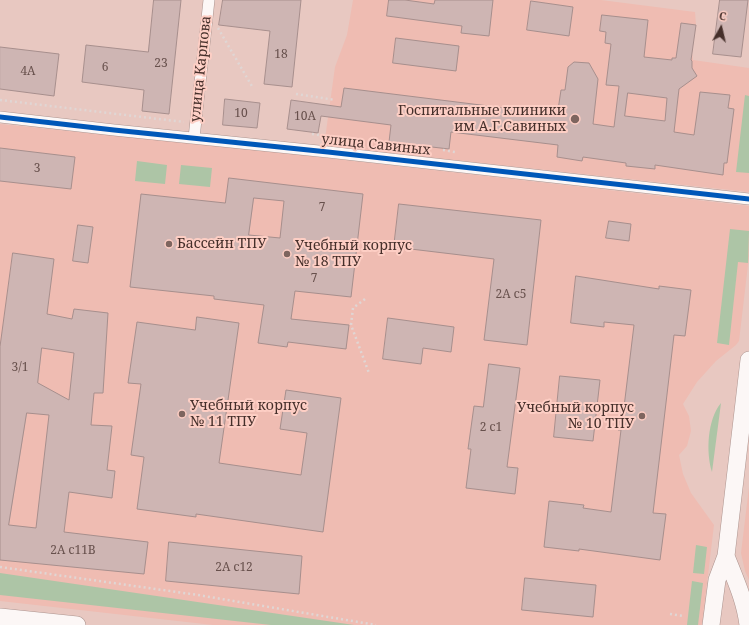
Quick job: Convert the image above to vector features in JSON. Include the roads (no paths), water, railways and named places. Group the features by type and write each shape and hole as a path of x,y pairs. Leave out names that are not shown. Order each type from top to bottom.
{"main road":[{"path":"711,625 717,580 726,556 749,360"},
{"path":"726,556 742,595 748,625"},
{"path":"0,617 77,625"}],"street":[{"name":"улица Карпова","path":"194,138 208,5"},
{"name":"улица Савиных","path":"0,117 749,199"}],"place":[{"name":"Госпитальные клиники им А.Г.Савиных","path":"575,119"},
{"name":"Бассейн ТПУ","path":"169,244"},
{"name":"Учебный корпус № 18 ТПУ","path":"287,254"},
{"name":"Учебный корпус № 11 ТПУ","path":"182,414"},
{"name":"Учебный корпус № 10 ТПУ","path":"642,416"}]}
